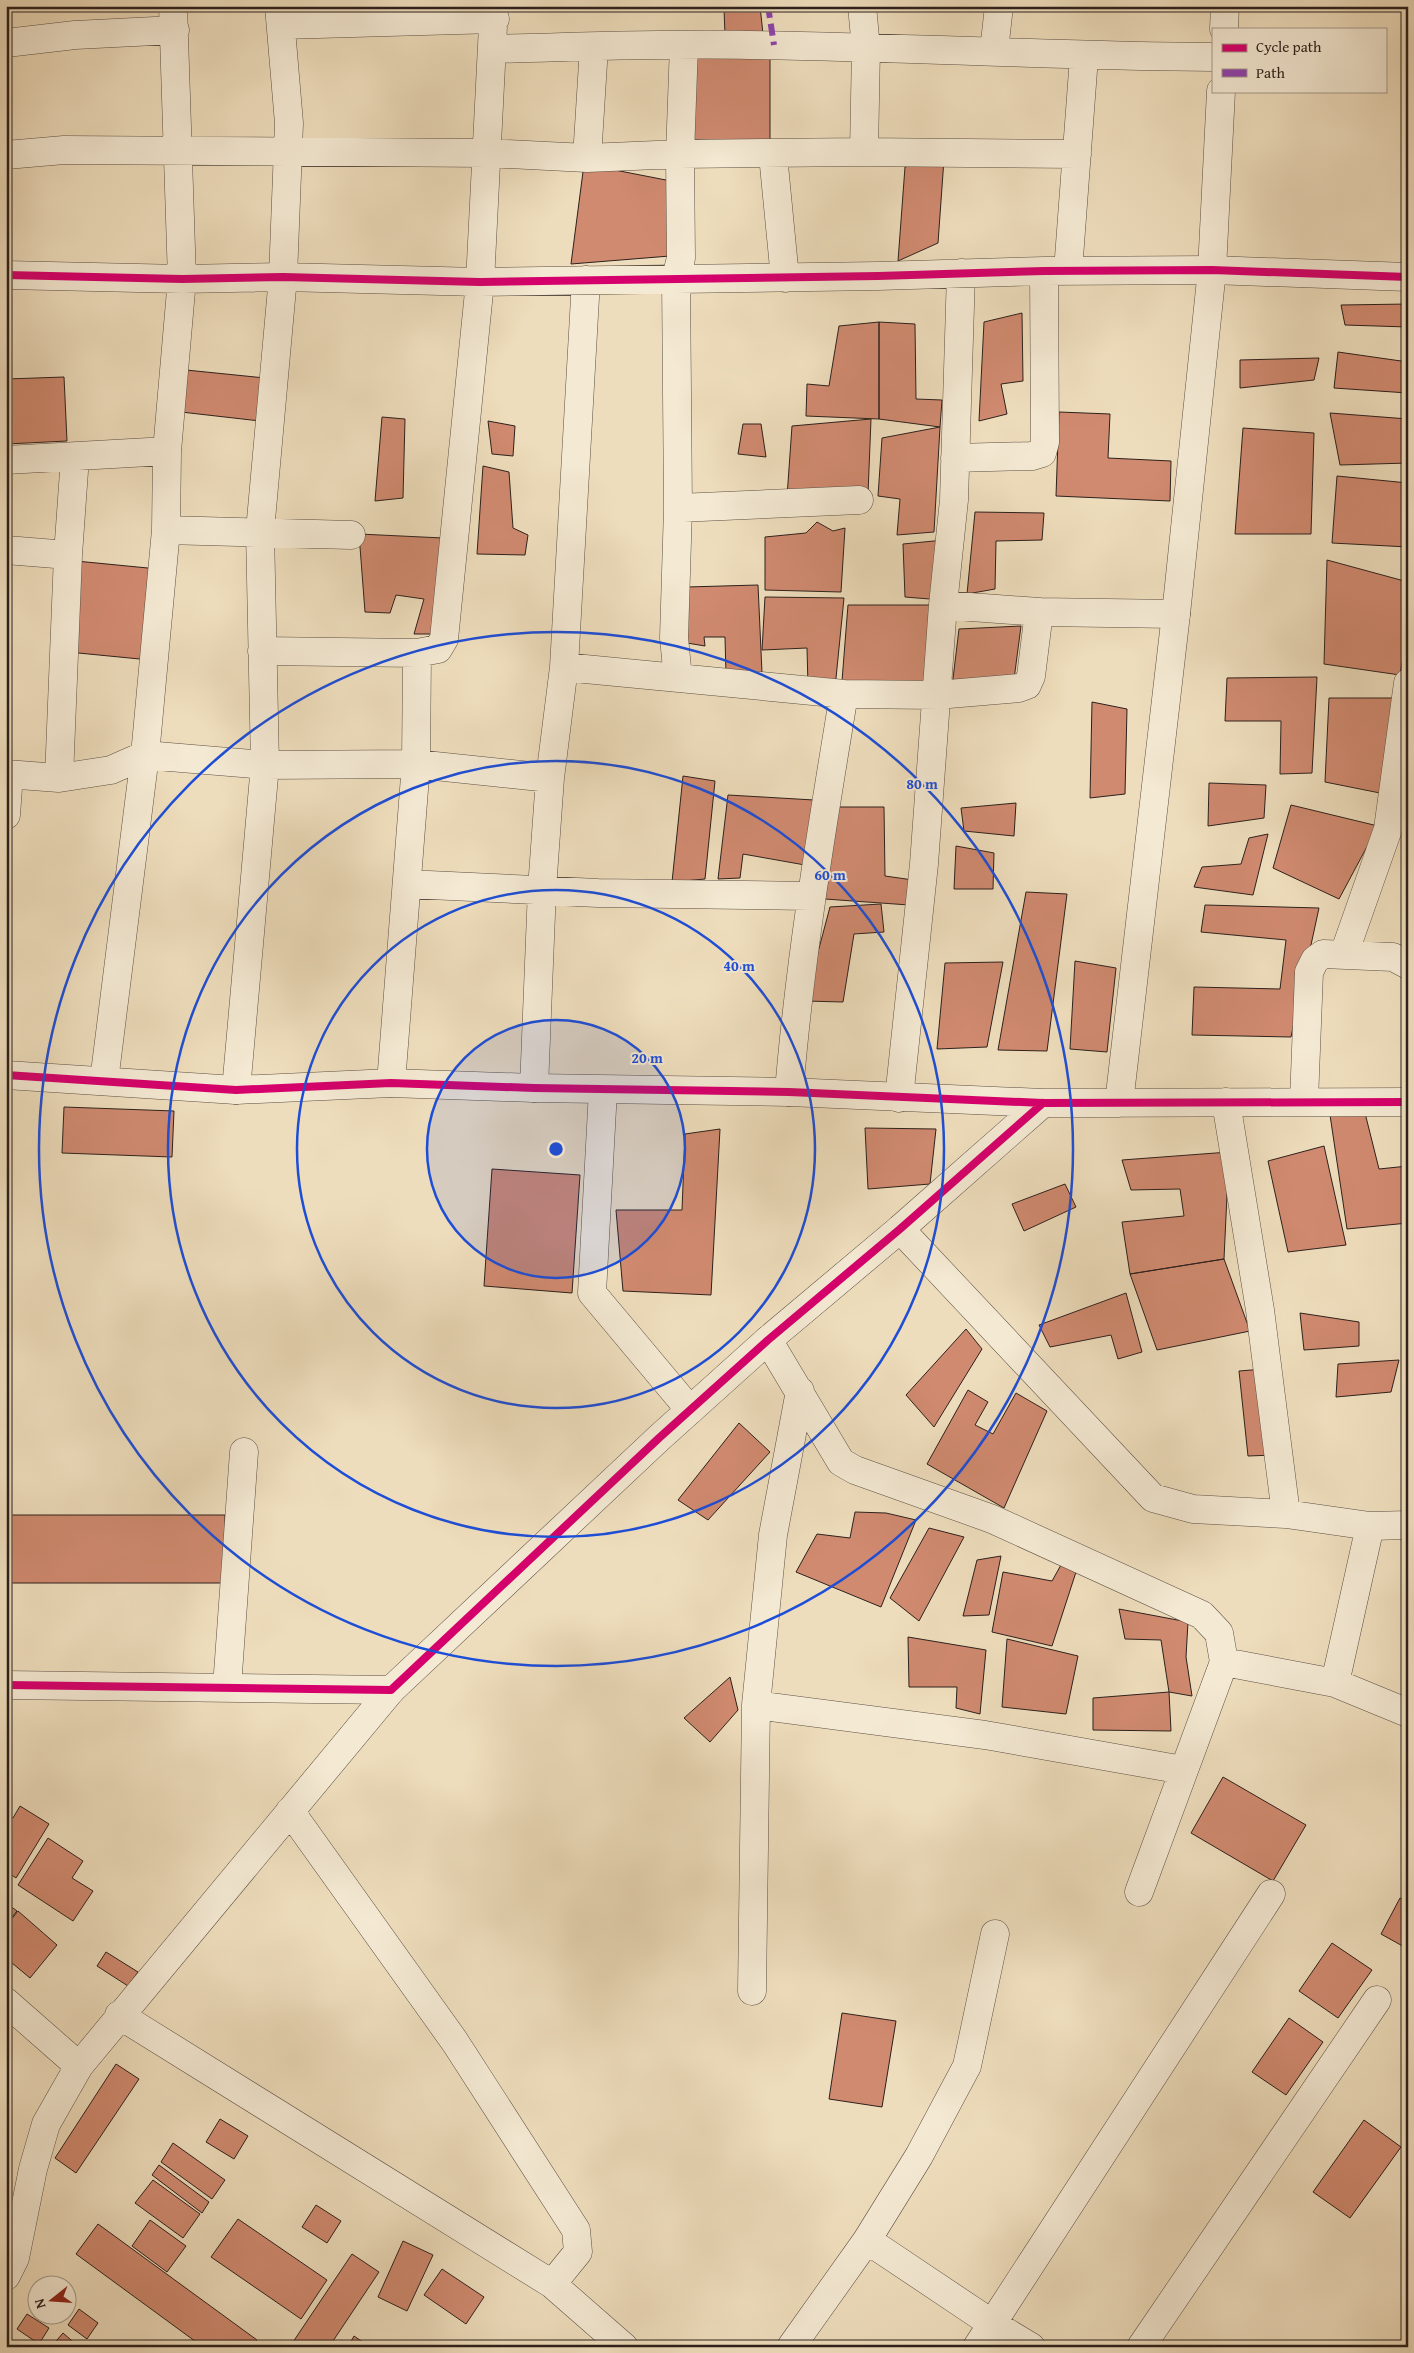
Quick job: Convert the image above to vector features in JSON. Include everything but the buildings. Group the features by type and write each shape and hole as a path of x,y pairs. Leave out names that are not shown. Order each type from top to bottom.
{"street":[{"path":"862,6 866,48 864,152"},
{"path":"994,51 999,6"},
{"path":"1224,28 1225,6"},
{"path":"236,1090 265,765 262,651 260,531 283,278 289,152 289,123 280,16 494,13 480,282 444,639 438,648 417,653 262,651"},
{"path":"6,43 75,35 174,18 174,82 179,150 182,279 167,451 166,530 146,755 104,1081"},
{"path":"678,678 674,638 678,508 676,278 681,258 680,154 684,45"},
{"path":"493,49 684,45 994,51 1084,56 1212,57"},
{"path":"587,158 594,47"},
{"path":"955,458 1032,456 1042,453 1045,442 1056,271 1078,154 1084,56"},
{"path":"1119,1103 1176,614 1212,270 1221,92"},
{"path":"6,155 64,150 487,152 587,158 680,154 773,155 864,152 979,155 1078,154"},
{"path":"773,155 785,278"},
{"path":"6,276 182,279 283,278 480,282 785,278 1056,271 1212,270 1408,277"},
{"path":"899,1098 924,864 943,605 954,500 961,273"},
{"path":"534,1088 542,889 550,778 564,667 586,280"},
{"path":"6,460 167,451"},
{"path":"59,778 68,554 75,457"},
{"path":"678,508 859,500"},
{"path":"166,530 260,531 351,535"},
{"path":"6,550 68,554"},
{"path":"943,605 1039,612 1176,614"},
{"path":"564,667 844,694 937,696 1019,688 1027,685 1032,676 1039,612"},
{"path":"392,1083 416,764 417,653"},
{"path":"1344,954 1388,829 1408,683"},
{"path":"789,1092 796,1000 810,896 844,694"},
{"path":"6,815 8,774 59,778 111,770 146,755 265,765 416,764 550,778"},
{"path":"407,884 598,893 810,896"},
{"path":"1304,1101 1309,972 1315,960 1323,954 1344,954 1393,958 1408,965"},
{"path":"6,1075 236,1090 392,1083 603,1090 789,1092 1043,1104 1304,1101 1408,1102"},
{"path":"603,1090 592,1293 690,1410"},
{"path":"1226,1102 1260,1310 1286,1514"},
{"path":"6,2276 15,2258 32,2169 46,2124 79,2066 119,2015 391,1690 690,1410 768,1340 900,1229 1043,1104"},
{"path":"900,1229 1153,1498 1193,1509 1286,1514 1370,1526 1408,1525"},
{"path":"768,1340 841,1462 854,1470 992,1519 1202,1615 1219,1633 1224,1662 1139,1892"},
{"path":"752,1990 756,1705 773,1535 800,1391"},
{"path":"227,1687 244,1452"},
{"path":"1335,1683 1370,1526"},
{"path":"1224,1662 1335,1683 1408,1713"},
{"path":"6,1685 391,1690"},
{"path":"756,1705 985,1735 1183,1770"},
{"path":"290,1811 455,2042 576,2230 578,2252 552,2284"},
{"path":"976,2347 1271,1894"},
{"path":"791,2347 867,2240 919,2156 967,2066 995,1934"},
{"path":"1141,2347 1377,2000"},
{"path":"6,2002 79,2066"},
{"path":"119,2015 552,2284 624,2347"},
{"path":"867,2240 991,2323 1031,2347"}],"marked path":[{"path":"768,6 774,45"}],"cycle path":[{"path":"6,275 182,279 283,277 480,282 878,276 1044,271 1212,270 1408,277"},
{"path":"6,1075 236,1090 391,1083 534,1088 789,1092 1043,1103 1408,1102"},
{"path":"6,1685 391,1690 659,1438 768,1340 900,1229 1043,1103"}]}
